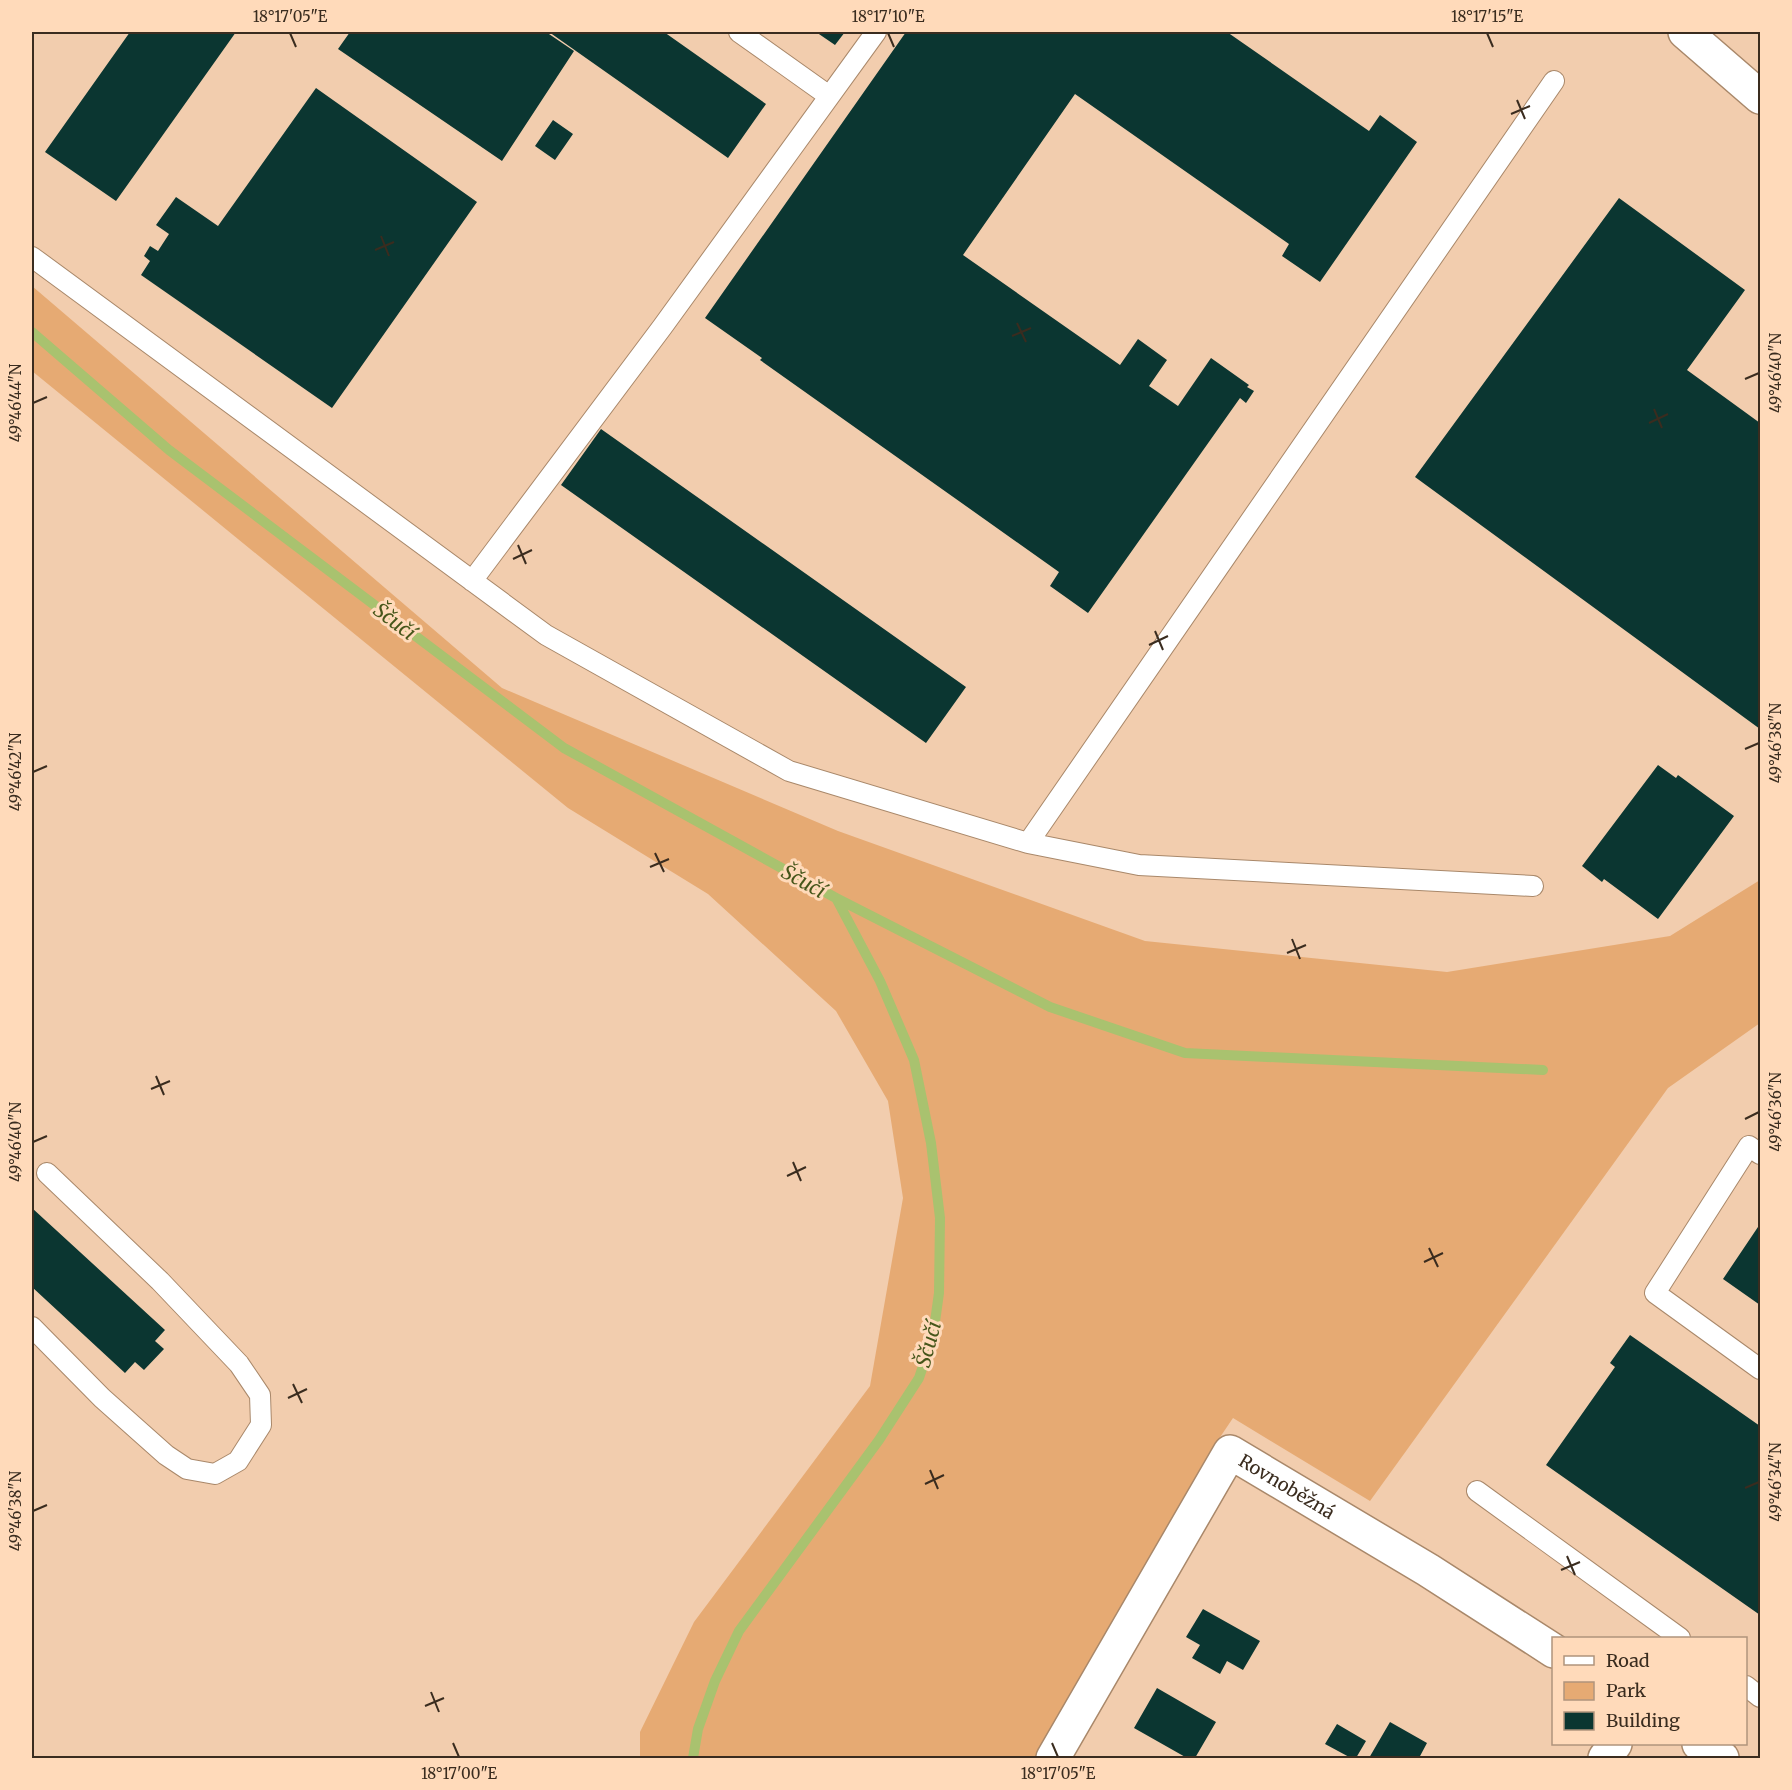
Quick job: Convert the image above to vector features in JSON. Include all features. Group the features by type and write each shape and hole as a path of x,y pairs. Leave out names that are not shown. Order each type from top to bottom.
{"street":[{"path":"1685,32 1761,98"},
{"name":"Rovnoběžná","path":"1053,1758 1230,1452 1428,1570 1552,1650"},
{"path":"1605,1758 1614,1745"},
{"path":"1702,1745 1722,1758"}],"lane":[{"path":"739,32 829,96"},
{"path":"472,581 663,326 876,32"},
{"path":"1028,843 1554,81"},
{"path":"32,257 546,635 789,771 1028,843 1139,865 1533,885"},
{"path":"1761,1154 1749,1146 1655,1293 1761,1369"},
{"path":"32,1327 102,1398 166,1455 187,1469 215,1474 238,1461 261,1425 260,1395 239,1364 160,1281 47,1173"},
{"path":"1477,1491 1679,1637"},
{"path":"1747,1687 1761,1697"}],"green space":[{"path":"32,286 502,688 838,831 1145,941 1447,972 1670,936 1760,880 1760,1023 1668,1088 1370,1501 1233,1418 1208,1455 1037,1758 640,1758 640,1732 694,1622 870,1386 903,1198 888,1101 836,1011 708,894 568,808 32,371"}],"building":[{"path":"130,32 236,32 116,201 45,152"},
{"path":"350,32 546,32 574,51 502,161 338,49"},
{"path":"549,32 664,32 766,104 728,158"},
{"path":"816,32 845,32 835,45"},
{"path":"906,32 1227,32 1369,131 1380,115 1417,142 1320,282 1282,256 1289,244 1075,94 963,255 1120,365 1138,339 1167,360 1149,386 1178,406 1211,358 1254,391 1246,403 1240,398 1088,613 1050,586 1059,572 760,360 762,358 705,318"},
{"path":"316,88 477,202 332,408 141,275 150,261 144,256 150,246 158,251 169,234 156,225 176,197 218,226"},
{"path":"553,120 573,134 555,160 535,146"},
{"path":"1619,198 1745,290 1687,370 1760,423 1760,729 1415,477"},
{"path":"601,429 966,687 926,743 561,485"},
{"path":"1658,765 1676,778 1678,775 1734,816 1658,919 1604,879 1602,882 1582,866"},
{"path":"32,1208 165,1330 155,1341 164,1349 144,1370 135,1362 125,1373 32,1287"},
{"path":"1760,1224 1760,1305 1723,1279"},
{"path":"1630,1335 1760,1426 1760,1615 1546,1465 1615,1367 1610,1363"},
{"path":"1203,1609 1260,1641 1243,1670 1227,1661 1220,1674 1192,1658 1200,1645 1186,1637"},
{"path":"1157,1688 1216,1722 1195,1758 1187,1758 1134,1728"},
{"path":"1390,1722 1427,1743 1419,1758 1369,1758"},
{"path":"1337,1724 1366,1741 1356,1758 1351,1758 1325,1744"}],"waterway":[{"name":"Ščučí","path":"32,332 169,450 564,748 836,898 880,981 914,1060 931,1143 940,1218 939,1293 933,1336 919,1378 879,1440 739,1631 715,1681 698,1729 693,1758"},
{"path":"836,898 1050,1007 1185,1053 1543,1070"}]}
